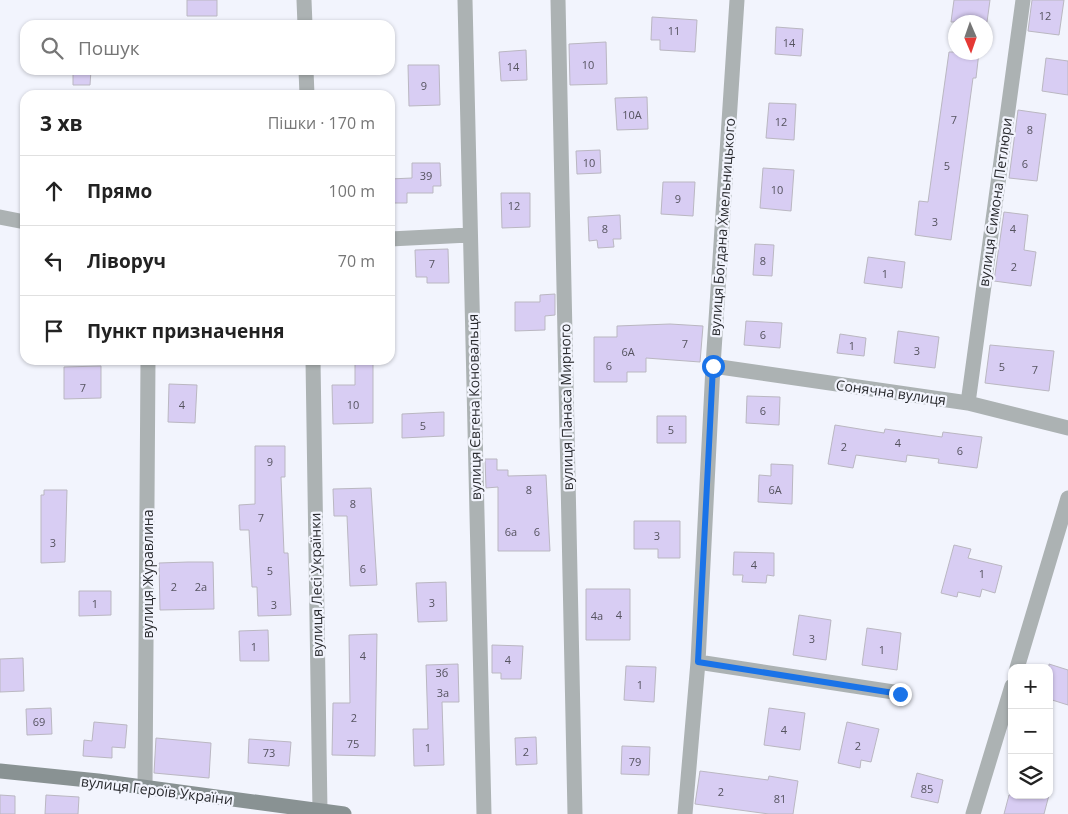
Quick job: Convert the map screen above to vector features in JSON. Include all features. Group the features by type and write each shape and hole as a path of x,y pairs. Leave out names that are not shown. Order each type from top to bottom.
{"street":[{"path":"304,0 305,20"},
{"name":"вулиця Євгена Коновальця","path":"465,0 469,236 484,814"},
{"name":"вулиця Панаса Мирного","path":"558,0 575,814"},
{"name":"вулиця Богдана Хмельницького","path":"685,814 698,662 713,366 737,0"},
{"name":"вулиця Симона Петлюри","path":"968,404 1023,0"},
{"path":"306,75 307,90"},
{"path":"0,217 20,221"},
{"path":"395,239 469,236"},
{"name":"вулиця Журавлина","path":"145,788 148,365"},
{"name":"вулиця Лесі Українки","path":"313,365 320,811"},
{"name":"Сонячна вулиця","path":"713,366 968,404 1068,428"},
{"path":"1018,664 1068,498"},
{"path":"698,662 900,694"},
{"path":"973,814 1008,699"},
{"name":"вулиця Героїв України","path":"0,771 344,814"}],"building":[{"path":"187,0 217,0 217,16 187,16"},
{"path":"954,0 990,0 988,15 952,15"},
{"path":"1032,0 1064,0 1059,35 1028,31"},
{"path":"652,17 697,20 695,52 660,50 660,40 651,40"},
{"path":"776,27 803,29 801,56 775,54"},
{"path":"606,42 607,84 570,85 569,44"},
{"path":"526,50 527,80 501,81 499,52"},
{"path":"1046,58 1068,61 1068,95 1042,91"},
{"path":"948,59 978,60 976,78 973,78 951,240 915,235 919,201 928,202"},
{"path":"408,65 439,65 440,105 409,106"},
{"path":"73,75 91,75 90,85 73,85"},
{"path":"647,97 648,129 617,130 615,98"},
{"path":"769,103 796,104 794,140 766,138"},
{"path":"1018,110 1046,114 1037,181 1009,178"},
{"path":"600,150 601,173 577,174 576,151"},
{"path":"412,163 440,163 441,186 433,186 433,193 407,193 407,203 395,203 395,179 412,178"},
{"path":"763,168 794,170 791,211 760,208"},
{"path":"663,182 695,182 693,216 661,214"},
{"path":"501,193 530,193 530,227 502,228"},
{"path":"1004,212 1028,215 1024,250 1036,252 1031,286 994,281"},
{"path":"620,215 621,239 613,239 614,247 598,248 597,240 589,241 588,217"},
{"path":"755,244 774,245 772,276 753,275"},
{"path":"448,249 449,283 427,283 427,277 416,277 415,250"},
{"path":"868,257 905,262 902,288 864,283"},
{"path":"555,294 555,315 545,316 545,330 515,331 515,302 540,302 540,295"},
{"path":"746,321 782,323 780,348 744,345"},
{"path":"670,324 703,326 700,362 646,358 646,372 627,372 627,382 594,382 594,337 617,337 617,326"},
{"path":"898,331 939,337 935,368 894,363"},
{"path":"840,334 866,338 864,356 837,353"},
{"path":"990,345 1054,351 1049,391 985,383"},
{"path":"355,365 373,365 373,423 333,424 332,385 355,385"},
{"path":"101,366 101,398 64,399 64,367"},
{"path":"169,384 197,385 195,423 168,422"},
{"path":"747,396 780,397 779,425 746,423"},
{"path":"444,412 444,436 402,438 402,414"},
{"path":"657,416 686,416 686,443 657,443"},
{"path":"835,425 884,433 885,429 942,437 943,432 982,437 977,468 938,463 939,459 907,455 906,462 856,455 853,468 828,464"},
{"path":"255,446 285,446 285,477 281,477 284,553 288,553 291,615 258,616 257,587 252,587 249,530 240,530 239,505 255,504"},
{"path":"485,459 497,459 497,470 508,470 508,476 546,475 550,551 498,551 498,487 486,488"},
{"path":"771,464 793,465 792,504 758,502 759,475 771,476"},
{"path":"371,488 377,585 350,586 347,516 334,516 333,489"},
{"path":"44,490 67,490 65,562 41,563 41,495 44,495"},
{"path":"634,521 680,521 680,558 658,558 658,549 634,549"},
{"path":"954,545 971,549 968,558 1002,566 995,593 982,589 980,597 958,592 957,597 941,593"},
{"path":"734,552 774,553 774,576 767,575 766,583 742,582 743,575 733,575"},
{"path":"213,562 214,609 160,610 159,563"},
{"path":"446,582 447,621 418,622 416,583"},
{"path":"586,589 630,589 630,640 586,640"},
{"path":"79,591 111,591 111,615 79,616"},
{"path":"799,615 831,620 826,660 793,655"},
{"path":"867,628 901,633 897,670 862,665"},
{"path":"268,630 269,661 240,661 239,631"},
{"path":"377,634 375,756 332,755 333,703 350,703 349,635"},
{"path":"492,645 523,646 521,679 501,679 501,673 492,673"},
{"path":"23,658 24,691 0,692 0,659"},
{"path":"458,664 459,702 442,702 444,765 414,766 413,729 428,729 426,665"},
{"path":"1053,665 1068,670 1068,705 1053,700"},
{"path":"626,666 656,667 654,702 624,700"},
{"path":"51,708 52,734 27,735 26,709"},
{"path":"769,708 805,713 800,750 764,745"},
{"path":"94,722 127,725 125,748 112,747 112,758 83,756 84,740 92,741"},
{"path":"847,722 879,729 871,762 861,760 860,768 838,763"},
{"path":"536,737 537,764 516,765 515,738"},
{"path":"156,738 211,743 209,778 154,773"},
{"path":"249,739 291,742 289,766 248,763"},
{"path":"622,746 650,747 649,775 621,774"},
{"path":"700,771 768,780 769,776 798,781 793,814 769,814 695,804"},
{"path":"917,773 943,780 938,803 911,797"},
{"path":"0,795 15,796 15,814 0,814"},
{"path":"46,795 79,797 78,814 45,814"},
{"path":"1008,799 1048,799 1044,814 1004,814"}],"route":[{"path":"713,366 698,662 900,694"}]}
